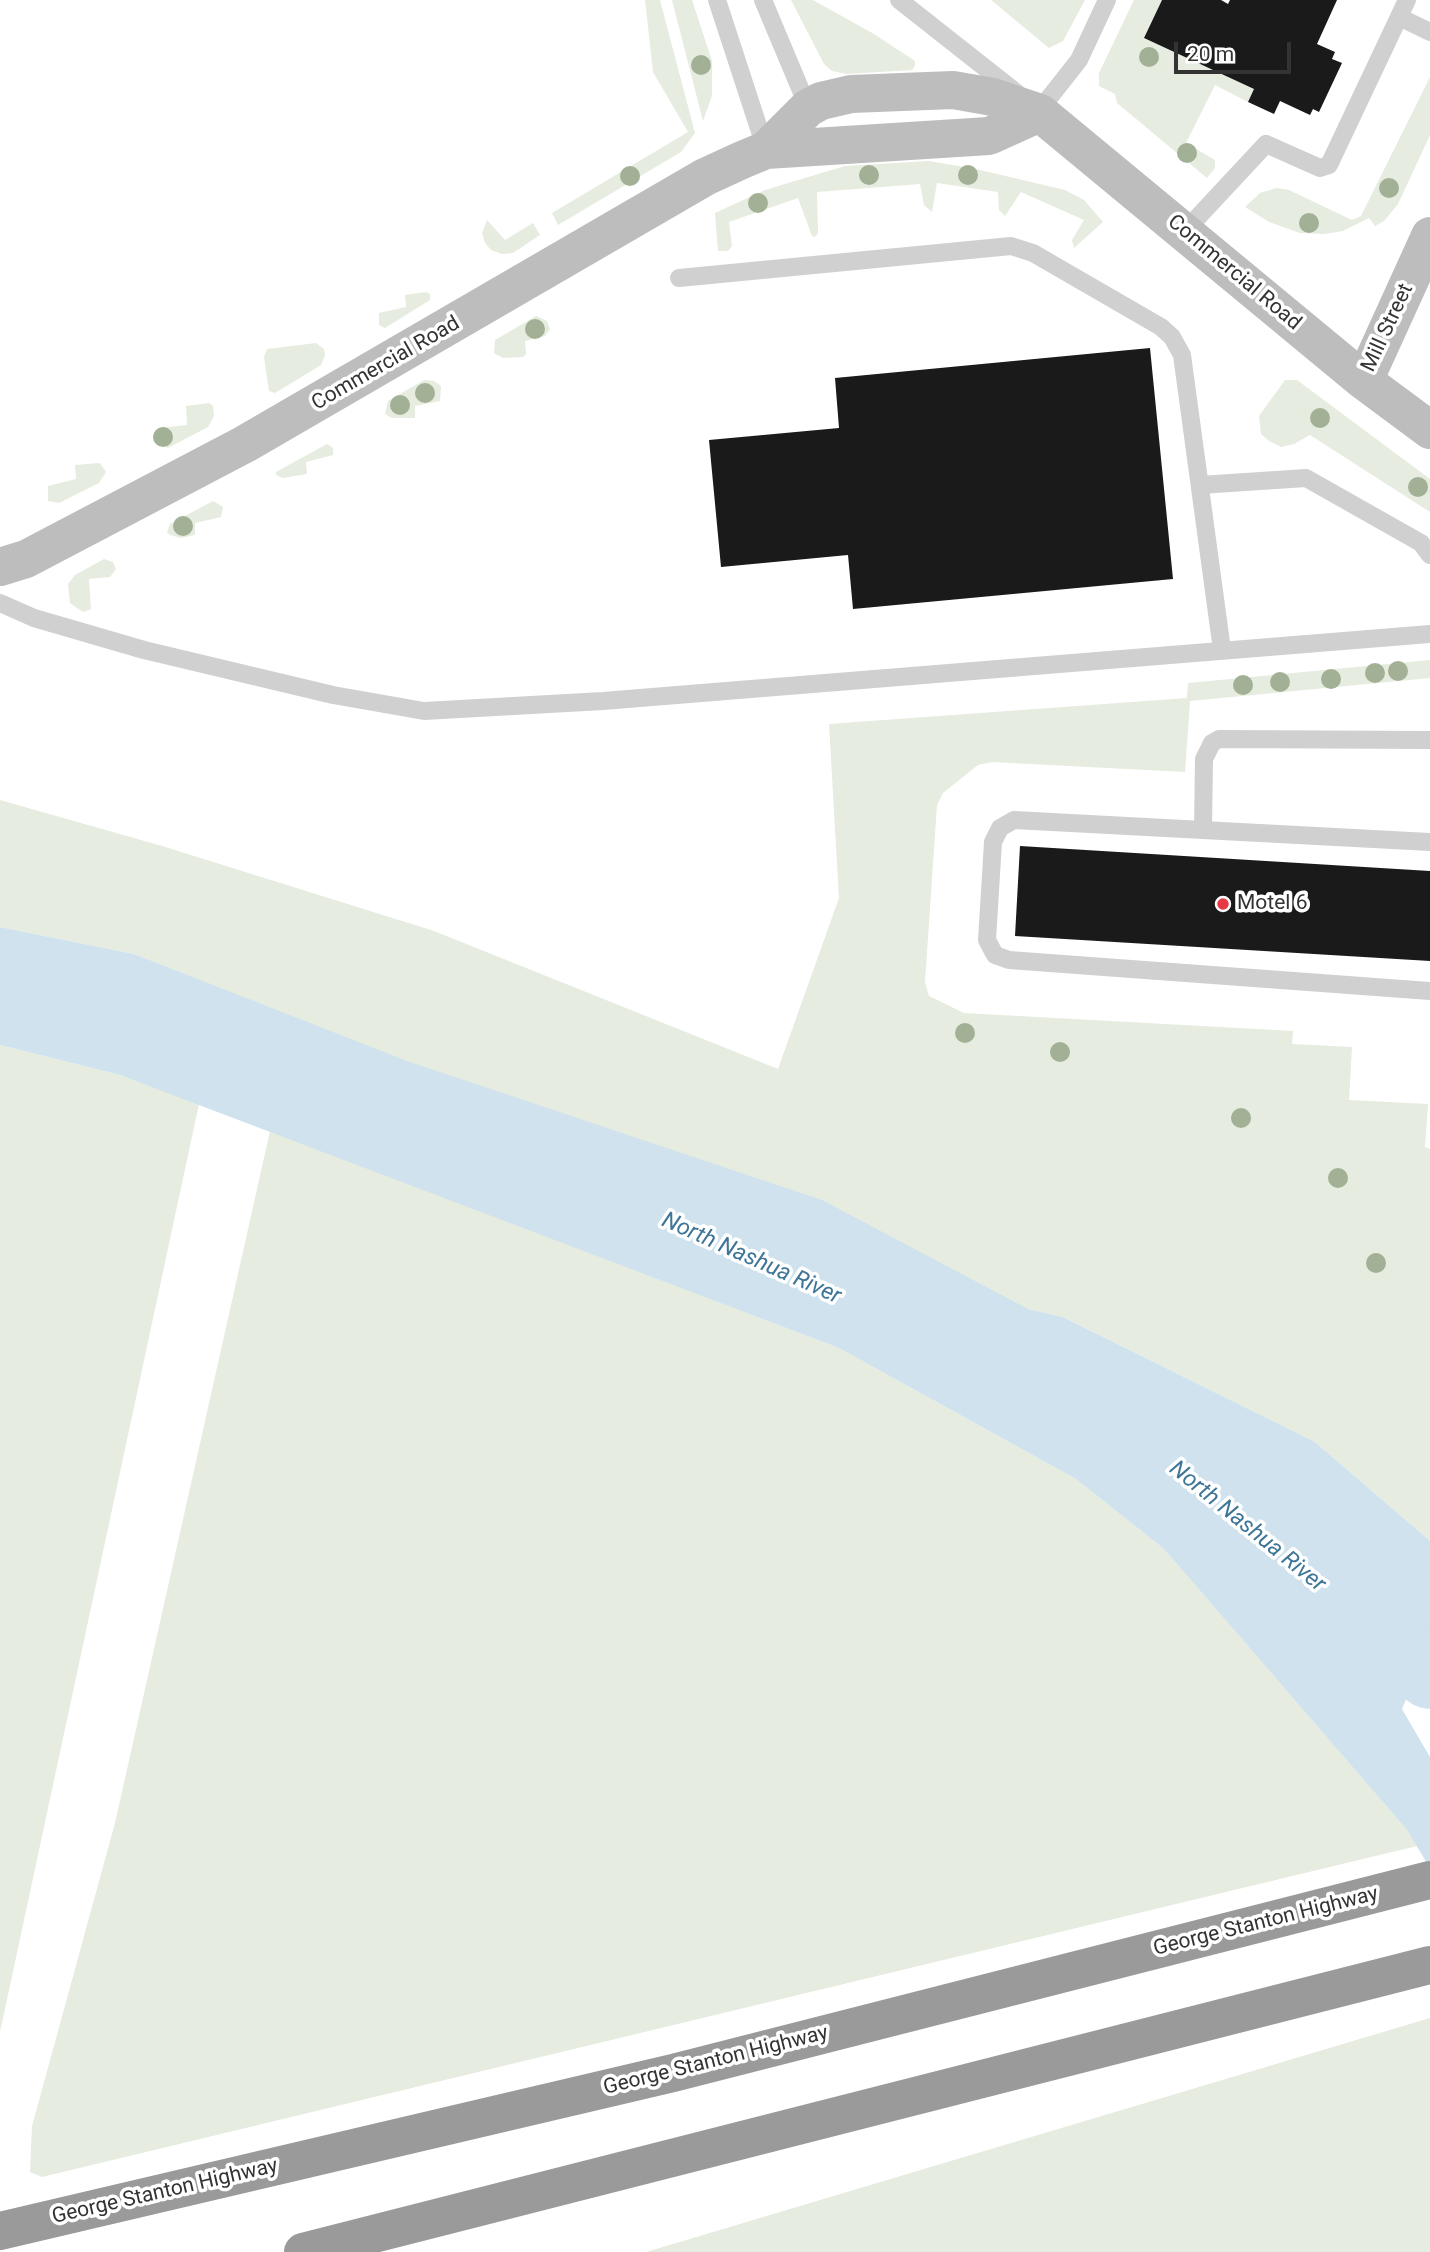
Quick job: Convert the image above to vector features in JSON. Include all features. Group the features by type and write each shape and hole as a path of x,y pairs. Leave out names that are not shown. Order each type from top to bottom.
{"highway":[{"name":"George Stanton Highway","path":"0,2231 673,2073 1430,1880"},
{"path":"303,2252 1423,1967"}],"street":[{"name":"Commercial Road","path":"0,567 37,553 246,444 705,177 766,150 808,108 821,101 850,94 953,90 993,97 1040,113 1364,381 1430,430"},
{"name":"Commercial Road","path":"766,150 989,136 1040,113"},
{"name":"Mill Street","path":"1364,381 1430,236"}],"lane":[{"path":"717,0 766,150"},
{"path":"763,0 824,148"},
{"path":"899,0 1040,113 1079,60 1107,0"},
{"path":"1184,232 1266,144 1320,168 1329,164 1407,0"},
{"path":"1399,17 1430,32"},
{"path":"679,278 1011,246 1033,253 1172,337 1182,355 1222,650"},
{"path":"1200,485 1306,478 1421,543 1430,555"},
{"path":"0,603 34,618 144,650 333,695 424,711 629,699 1430,634"},
{"path":"1203,830 1205,759 1212,743 1219,739 1430,740"},
{"path":"1430,842 1024,820 1005,824 993,842 987,940 995,955 1009,960 1430,991"}],"shaded area":[{"path":"645,0 660,0 695,133 681,152 558,225 552,213 688,132 653,72"},
{"path":"672,0 692,0 712,61 712,96 703,121"},
{"path":"791,0 813,0 874,34 915,61 915,66 912,70 847,74 832,71 824,64"},
{"path":"991,0 1085,0 1063,41 1049,48"},
{"path":"1134,0 1162,0 1144,38 1254,89 1248,102 1215,85 1186,143 1215,160 1215,168 1207,178 1117,103 1115,94 1099,86 1099,73"},
{"path":"1430,77 1430,135 1398,204 1384,221 1375,226 1369,218 1343,231 1324,234 1300,233 1269,222 1245,207 1260,193 1277,188 1289,190 1352,220 1361,216"},
{"path":"929,161 1065,190 1084,200 1103,222 1074,248 1072,240 1084,220 1021,192 1005,216 999,210 998,192 937,183 932,212 924,205 920,184 817,192 818,233 815,237 812,236 798,198 729,222 732,246 728,251 718,251 715,213 765,190 845,166"},
{"path":"487,220 505,240 533,223 540,235 513,253 502,254 491,250 485,243 482,233"},
{"path":"426,292 430,294 430,300 385,328 379,325 379,313 406,307 405,295"},
{"path":"536,316 547,321 550,329 545,336 525,341 526,354 523,357 503,358 494,353 495,340"},
{"path":"316,343 324,349 321,365 275,393 269,391 264,357 267,349"},
{"path":"424,380 434,381 441,386 440,401 415,406 415,418 392,418 385,414 388,401"},
{"path":"1285,380 1297,380 1430,479 1430,512 1310,435 1294,444 1281,447 1261,434 1259,416"},
{"path":"209,403 213,406 214,416 208,427 168,448 157,442 161,428 187,425 186,406"},
{"path":"327,444 333,448 333,455 306,462 307,474 283,478 276,475 276,472"},
{"path":"100,463 106,472 99,483 59,503 48,501 48,486 76,479 75,465"},
{"path":"213,501 223,507 221,517 195,523 195,535 181,538 167,532 170,524"},
{"path":"104,559 113,562 116,569 110,577 89,579 91,609 83,612 70,603 68,584 75,575"},
{"path":"1430,660 1430,678 1190,701 1185,772 992,762 978,765 943,793 937,805 925,982 929,996 964,1013 1293,1031 1292,1044 1352,1047 1349,1100 1428,1104 1425,1147 1430,1149 1430,1541 1315,1442 1063,1317 1028,1309 134,954 0,927 0,800 162,846 434,931 778,1069 839,898 829,724 1187,698 1188,683"},
{"path":"0,1045 120,1075 199,1104 0,2032"},
{"path":"270,1131 839,1348 1076,1479 1164,1549 1407,1830 1417,1846 42,2177 30,2172 32,2126 115,1823"},
{"path":"1430,2018 1430,2252 646,2252"}],"water":[{"path":"0,927 134,954 407,1061 822,1200 1028,1309 1063,1317 1315,1442 1430,1541 1430,1662 1423,1658 1402,1709 1430,1757 1430,1868 1407,1830 1164,1549 1076,1479 839,1348 120,1075 0,1045"}],"building":[{"path":"1162,0 1221,0 1228,4 1230,0 1337,0 1317,44 1335,52 1332,59 1342,63 1319,112 1313,109 1310,115 1280,101 1274,114 1248,102 1254,89 1144,38"},
{"path":"1150,348 1173,579 853,609 848,555 721,567 709,440 839,428 835,378"},
{"name":"Motel 6","path":"1020,846 1430,871 1430,961 1015,936"}],"waterway":[{"name":"North Nashua River","path":"1345,1606 1430,1674"}],"place":[{"name":"Motel 6","path":"1223,904"}]}
